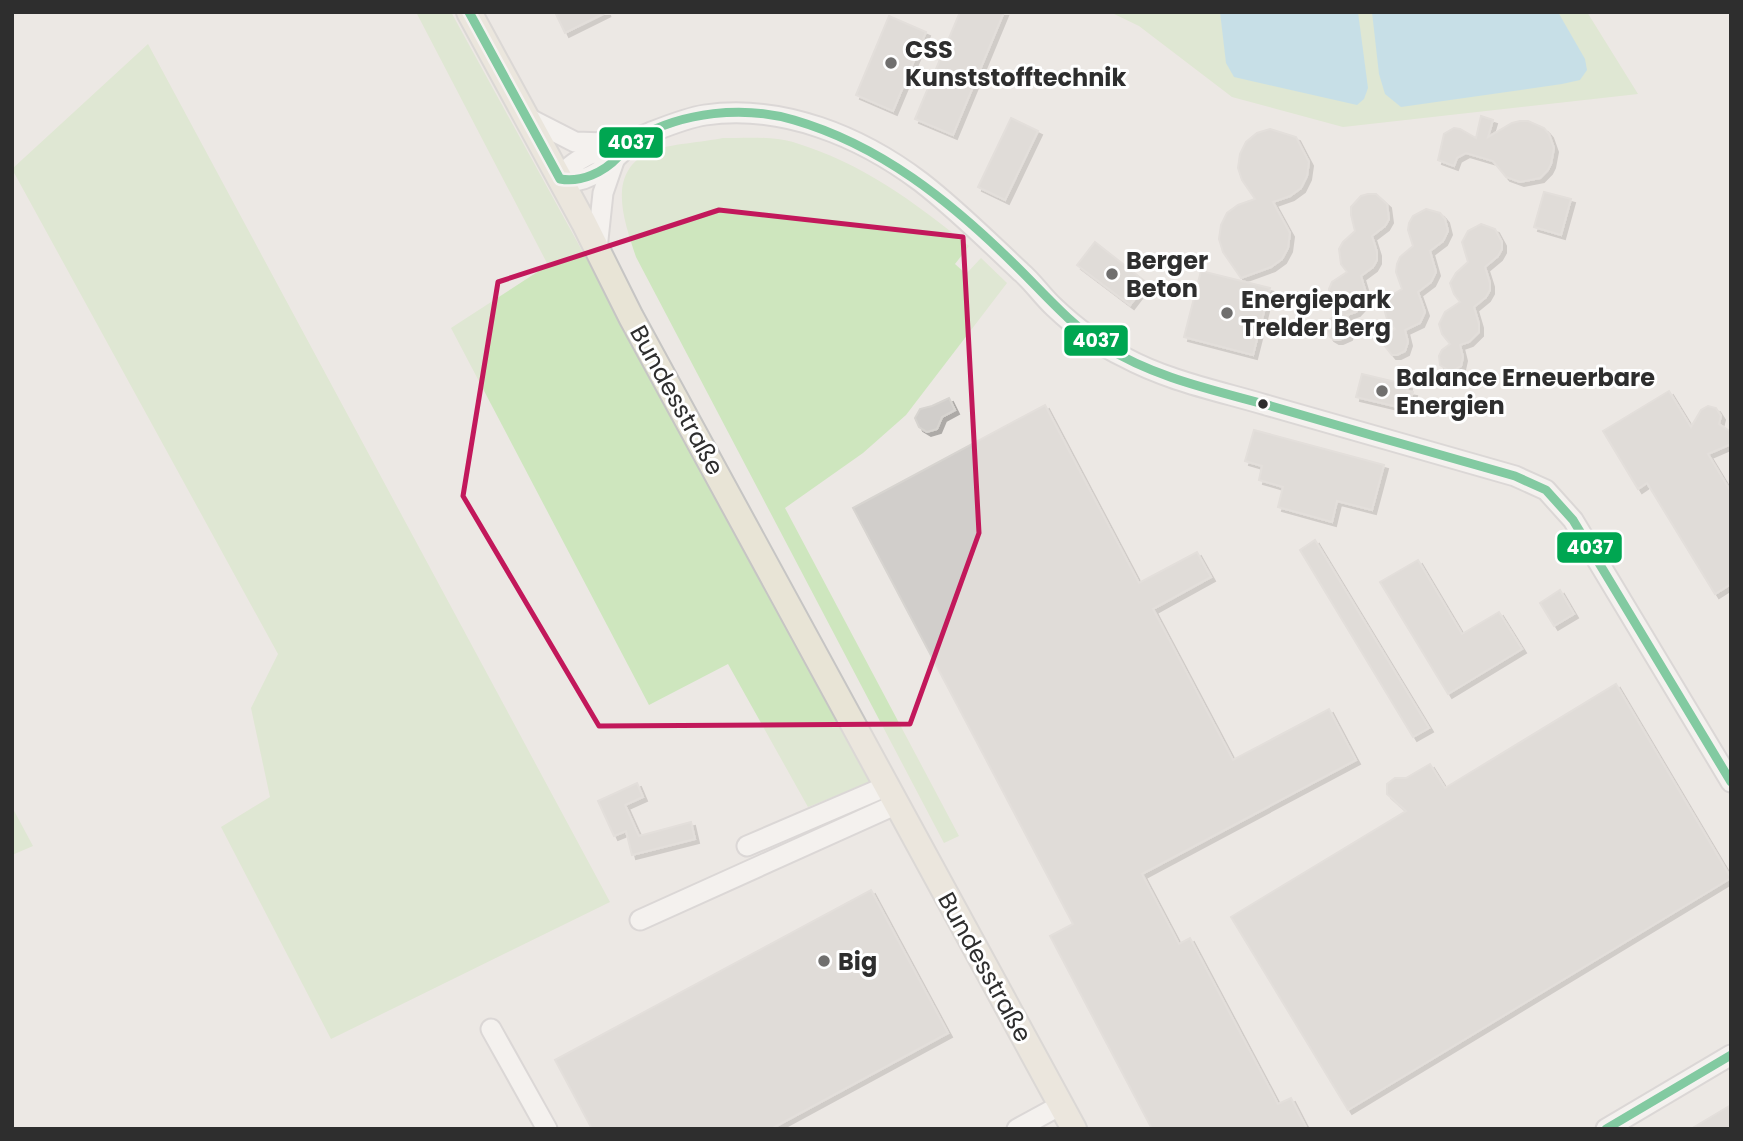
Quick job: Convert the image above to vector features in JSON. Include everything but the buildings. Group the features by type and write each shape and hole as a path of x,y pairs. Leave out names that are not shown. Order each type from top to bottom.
{"main road":[{"name":"Bundesstraße","path":"469,12 631,317 1074,1129"}],"street":[{"path":"635,139 614,161 586,177 572,181 560,179 566,169 577,161 635,139 693,117 736,113 778,116 834,133 874,152 919,181 1023,273 1054,307 1089,335 1124,357 1183,382 1515,476 1546,490 1573,520 1731,782"},
{"path":"526,117 564,138 584,144 635,139"},
{"path":"597,249 603,193 614,161"},
{"path":"747,846 892,795"},
{"path":"640,920 892,795"},
{"path":"491,1029 547,1129"},
{"path":"1606,1129 1731,1055"},
{"path":"1017,1129 1061,1105"}],"highlighted area":[{"path":"719,210 963,237 979,533 910,724 599,726 463,496 498,282"}],"green space":[{"path":"416,12 451,12 871,782 808,807 728,664 649,705 451,328 548,265"},
{"path":"1110,12 1587,12 1638,94 1343,127 1232,97 1139,26"},
{"path":"148,44 610,902 331,1039 221,827 270,797 251,708 278,654 12,169"},
{"path":"723,138 785,140 818,151 864,172 907,199 969,246 955,264 966,274 981,258 1007,283 906,415 863,453 785,508 959,836 944,843 631,243 623,212 623,184 628,171 637,160 659,149"},
{"path":"12,807 33,846 12,855"}],"water":[{"path":"1220,12 1358,12 1368,88 1364,99 1357,105 1234,77 1226,63"},
{"path":"1372,12 1558,12 1585,59 1587,70 1580,80 1562,84 1401,107 1385,94 1379,74"}],"transit line":[{"name":"4037","path":"469,12 560,179 576,179 599,172 637,138 655,129 693,117 734,112 774,115 794,120 856,144 939,197 989,240 1056,307 1104,346 1123,357 1185,382 1515,476 1546,490 1573,520 1731,782"},
{"name":"4037","path":"1606,1129 1731,1055"}],"place":[{"name":"CSS Kunststofftechnik","path":"891,63"},
{"name":"Berger Beton","path":"1112,274"},
{"name":"Energiepark Trelder Berg","path":"1227,313"},
{"name":"Balance Erneuerbare Energien","path":"1382,391"},
{"name":"Big","path":"824,961"}]}
